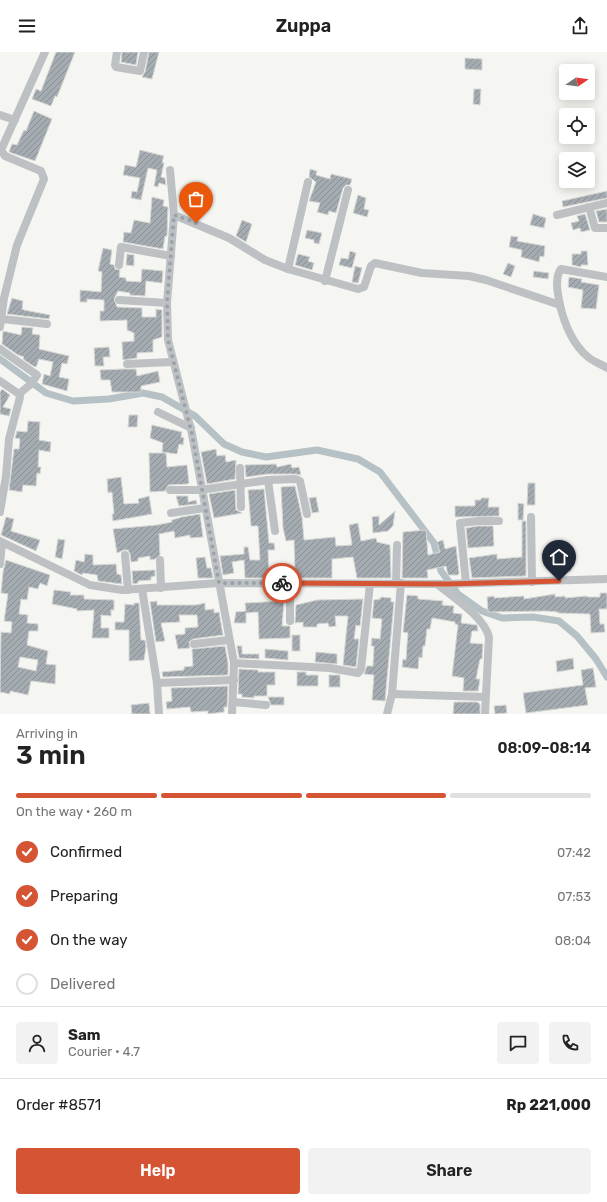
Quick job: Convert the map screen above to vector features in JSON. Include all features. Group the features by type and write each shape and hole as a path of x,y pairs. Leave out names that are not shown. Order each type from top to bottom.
{"street":[{"path":"45,52 2,152 5,156 41,171 44,179 17,245 6,290 1,323 48,324"},
{"path":"117,52 116,67 140,71 144,52"},
{"path":"0,115 15,120"},
{"path":"170,170 174,215 166,322 172,362 191,428 201,490 234,663 232,714"},
{"path":"288,269 308,182"},
{"path":"325,281 348,190"},
{"path":"557,215 607,203"},
{"path":"589,207 595,228 607,228"},
{"path":"174,215 229,238 265,260 325,281 358,289 362,288 367,282 371,266 375,263 422,273 469,276 486,280 560,306"},
{"path":"119,265 122,247 171,256"},
{"path":"607,277 561,269 558,272 557,289 564,324 580,349 592,360 607,368"},
{"path":"119,300 167,302"},
{"path":"0,349 36,373 34,381 19,394"},
{"path":"127,364 172,362"},
{"path":"0,382 19,394"},
{"path":"0,512 9,439 20,399 19,394"},
{"path":"158,412 191,428"},
{"path":"240,468 242,507"},
{"path":"170,490 201,490 268,480 299,480 307,514"},
{"path":"268,480 275,532"},
{"path":"171,513 205,508"},
{"path":"531,516 532,582"},
{"path":"463,583 460,523 478,520 499,521"},
{"path":"0,564 1,542 90,585 128,590 219,583 448,584 607,579"},
{"path":"387,714 392,694 398,584 396,545"},
{"path":"125,555 128,590"},
{"path":"160,560 161,588"},
{"path":"290,583 290,621"},
{"path":"234,663 330,668 358,673 361,669 370,584"},
{"path":"437,584 463,604 488,630 489,637 485,714"},
{"path":"142,589 157,683 159,714"},
{"path":"194,644 229,640"},
{"path":"157,683 234,680"},
{"path":"392,694 486,697"},
{"path":"233,702 266,705"}],"building":[{"path":"56,52 75,52 57,97 55,96 51,106 32,99 36,89 41,91"},
{"path":"122,52 138,52 136,65 121,62"},
{"path":"149,52 159,52 152,79 142,77 145,72"},
{"path":"465,58 482,59 482,70 465,69"},
{"path":"474,89 481,89 480,105 473,104"},
{"path":"34,111 52,119 35,161 9,152 12,144 17,145 24,130 26,131"},
{"path":"140,150 164,156 161,177 165,178 166,185 159,183 158,187 154,186 157,170 148,168 141,200 131,198 132,191 137,192 140,178 123,175 125,165 136,167"},
{"path":"310,169 317,171 316,175 330,179 331,174 352,179 350,185 346,185 343,188 336,213 329,211 328,215 317,212 320,203 309,201 316,182 309,177"},
{"path":"607,191 607,198 563,207 562,201"},
{"path":"358,195 366,198 364,209 369,210 367,217 353,213"},
{"path":"152,197 164,200 163,206 168,207 167,236 165,236 163,249 123,242 124,232 131,233 134,220 150,223"},
{"path":"607,209 607,222 599,222 596,211"},
{"path":"533,214 546,218 544,228 530,225"},
{"path":"585,214 590,230 581,232 580,228 573,230 571,223 579,221 577,216"},
{"path":"242,220 252,224 246,242 236,236"},
{"path":"307,230 322,233 319,244 314,243 314,240 305,238"},
{"path":"511,236 518,237 517,241 545,246 544,257 540,256 539,262 521,257 522,250 509,247"},
{"path":"103,248 112,250 110,264 114,265 115,269 120,270 119,277 126,278 126,281 141,282 142,269 163,271 162,283 146,281 145,296 130,295 130,293 118,291 114,299 117,307 142,308 142,317 156,317 156,309 162,310 162,337 153,340 153,352 137,353 137,358 123,360 122,342 134,341 134,333 127,330 127,320 100,321 100,311 104,311 104,300 87,299 87,302 80,302 80,290 101,292 102,272 98,271"},
{"path":"350,251 356,253 352,268 339,265 341,258 348,259"},
{"path":"581,251 587,251 588,265 581,265 581,267 572,265 572,254 581,254"},
{"path":"127,254 134,255 134,266 126,265"},
{"path":"298,254 310,257 308,261 314,263 312,270 295,265"},
{"path":"508,263 515,266 511,277 503,274"},
{"path":"355,266 362,268 358,283 352,282"},
{"path":"534,271 549,273 548,279 533,277"},
{"path":"569,277 582,279 581,282 599,285 596,309 581,308 583,290 568,287"},
{"path":"12,298 23,301 22,309 50,315 49,319 7,314"},
{"path":"22,327 33,328 32,334 40,335 39,349 69,356 67,364 62,363 59,377 69,379 67,391 42,384 44,374 50,376 53,362 39,359 36,367 33,366 23,359 24,357 18,355 2,344 3,331 21,335"},
{"path":"109,347 110,357 103,357 104,366 95,366 94,348"},
{"path":"136,369 137,376 158,371 160,382 141,386 141,392 112,392 110,380 101,380 100,370"},
{"path":"2,389 10,395 3,407 11,409 9,416 0,414 0,392"},
{"path":"129,415 138,415 137,427 128,427"},
{"path":"28,421 40,422 39,440 51,442 50,452 39,450 38,467 41,467 40,474 37,473 36,486 23,485 22,492 9,490 14,449 19,449 20,439 15,438 17,431 27,432"},
{"path":"152,425 182,432 181,437 184,438 183,445 179,444 177,454 162,452 163,443 150,438"},
{"path":"216,449 217,456 225,455 226,462 236,460 235,479 207,484 201,452"},
{"path":"149,453 166,453 167,467 187,465 189,483 168,485 165,491 150,492"},
{"path":"276,464 277,467 291,464 292,468 299,467 301,475 268,474 246,477 245,465"},
{"path":"121,477 124,504 139,503 138,499 149,496 152,514 113,521 112,514 114,514 112,492 108,493 107,479"},
{"path":"528,483 535,483 535,505 527,505"},
{"path":"295,486 302,517 304,540 335,537 336,546 352,545 349,525 358,523 361,541 376,538 377,542 390,545 391,578 357,578 353,557 332,559 332,578 245,578 244,560 232,562 234,573 223,575 220,556 244,554 244,547 248,547 250,560 260,560 258,526 251,526 248,490 264,489 269,543 274,543 275,550 268,550 269,573 295,571 294,540 286,541 283,528 281,487"},
{"path":"235,490 236,510 242,513 214,518 209,494"},
{"path":"176,496 188,496 188,502 196,500 197,504 179,506"},
{"path":"316,497 319,512 312,513 309,498"},
{"path":"481,498 489,498 488,507 499,507 499,516 455,517 455,506 475,506 475,500 481,500"},
{"path":"518,503 524,504 523,520 518,520"},
{"path":"395,511 393,526 388,531 373,533 372,517 379,516 379,525"},
{"path":"200,514 203,537 190,538 190,535 175,538 174,531 159,534 160,555 155,559 150,560 150,556 138,558 138,561 131,562 128,550 117,553 113,529 157,525 172,522 172,520 182,517"},
{"path":"6,517 14,519 11,531 40,540 36,551 1,535"},
{"path":"522,521 526,521 526,576 472,578 469,558 497,554 497,559 522,557"},
{"path":"493,526 494,546 468,548 466,528"},
{"path":"426,530 428,555 440,552 437,542 443,540 445,549 456,546 458,575 448,575 446,566 427,570 428,578 402,578 403,532"},
{"path":"58,539 65,540 62,559 55,557"},
{"path":"570,552 571,571 558,572 558,553"},
{"path":"85,554 93,555 93,565 116,564 117,574 121,575 122,584 98,581 97,575 83,573 82,575 74,571 76,560 84,562"},
{"path":"205,557 207,568 211,568 213,578 198,578 196,558"},
{"path":"6,560 50,575 47,586 40,583 38,589 29,587 27,600 21,599 19,614 28,615 27,623 38,624 38,631 29,631 27,645 48,651 46,664 56,665 55,684 31,681 28,695 10,691 10,694 0,692 1,632 11,633 12,622 4,621 8,594 1,593","holes":["20,657 38,660 36,671 18,667"]},
{"path":"155,570 155,576 151,577 151,580 138,581 138,583 133,584 132,571"},
{"path":"54,590 71,592 70,595 84,595 84,599 114,600 114,610 111,610 111,616 101,615 101,628 109,628 109,638 92,638 94,610 77,611 77,609 52,604"},
{"path":"600,593 607,593 607,609 599,609 600,624 604,624 605,632 591,633 590,614 546,611 488,612 487,597 524,596 524,599 555,594 555,597 565,596 565,598 587,596 600,597"},
{"path":"407,595 418,596 418,599 443,601 442,605 454,606 453,613 462,614 461,623 477,625 478,631 472,631 470,643 483,644 482,659 480,659 476,679 480,679 478,691 463,691 464,678 452,676 458,625 455,624 455,622 432,618 430,629 427,629 422,658 419,657 418,669 402,667 403,659 406,660 408,633 403,632"},
{"path":"381,597 391,598 391,602 394,602 385,701 372,700 374,675 364,674 367,666 373,666 374,646 371,646 372,638 380,639 382,619 372,618 374,600 380,599"},
{"path":"363,599 360,626 356,625 354,639 359,639 356,667 343,665 348,616 335,616 336,626 329,627 328,623 317,624 317,627 303,627 303,622 295,623 296,605 317,600"},
{"path":"157,601 157,605 196,605 205,603 205,610 214,609 214,613 219,612 223,635 193,639 189,642 190,648 178,649 175,635 185,634 185,628 198,627 197,615 179,615 180,622 161,623 165,641 156,642 150,602"},
{"path":"284,601 282,626 290,626 290,638 259,639 258,612 246,613 246,623 234,623 236,612 246,611 245,603"},
{"path":"134,603 139,603 141,640 145,640 146,647 144,660 129,661 129,630 115,630 115,622 124,622 125,604 134,605"},
{"path":"292,635 300,635 300,651 292,651"},
{"path":"225,646 228,663 228,675 163,677 162,672 184,670 184,667 193,666 192,649"},
{"path":"237,646 242,646 242,654 259,654 259,659 239,658"},
{"path":"265,649 288,651 288,660 265,658"},
{"path":"316,652 337,654 337,664 315,662"},
{"path":"573,658 574,669 557,672 556,661"},
{"path":"593,668 596,687 585,688 588,705 526,713 523,693 583,685 581,670"},
{"path":"239,669 258,670 258,672 275,672 275,685 267,685 267,696 254,696 254,698 242,697 242,694 238,694"},
{"path":"297,672 306,672 306,675 318,675 318,686 297,686"},
{"path":"329,675 340,675 340,687 329,687"},
{"path":"228,686 227,707 224,707 224,712 208,714 208,711 191,712 190,707 167,709 166,702 172,701 171,688"},
{"path":"268,697 284,697 284,705 271,705"},
{"path":"454,702 477,702 480,704 480,714 453,714"},
{"path":"149,703 150,714 132,714 131,705"},
{"path":"506,705 507,713 495,714 494,706"}],"waterway":[{"path":"0,359 46,393 73,401 109,399 143,393 162,397 195,416 224,444 242,452 266,457 317,450 358,459 380,472 434,543 441,571 458,594 482,611 502,618 533,617 559,621 577,636 596,659 607,677"}],"way so far":[{"path":"196,223 174,215 166,322 172,362 182,389 192,434 203,502 214,550 219,583 282,583"}],"route":[{"path":"282,583 356,585 559,581"}]}
